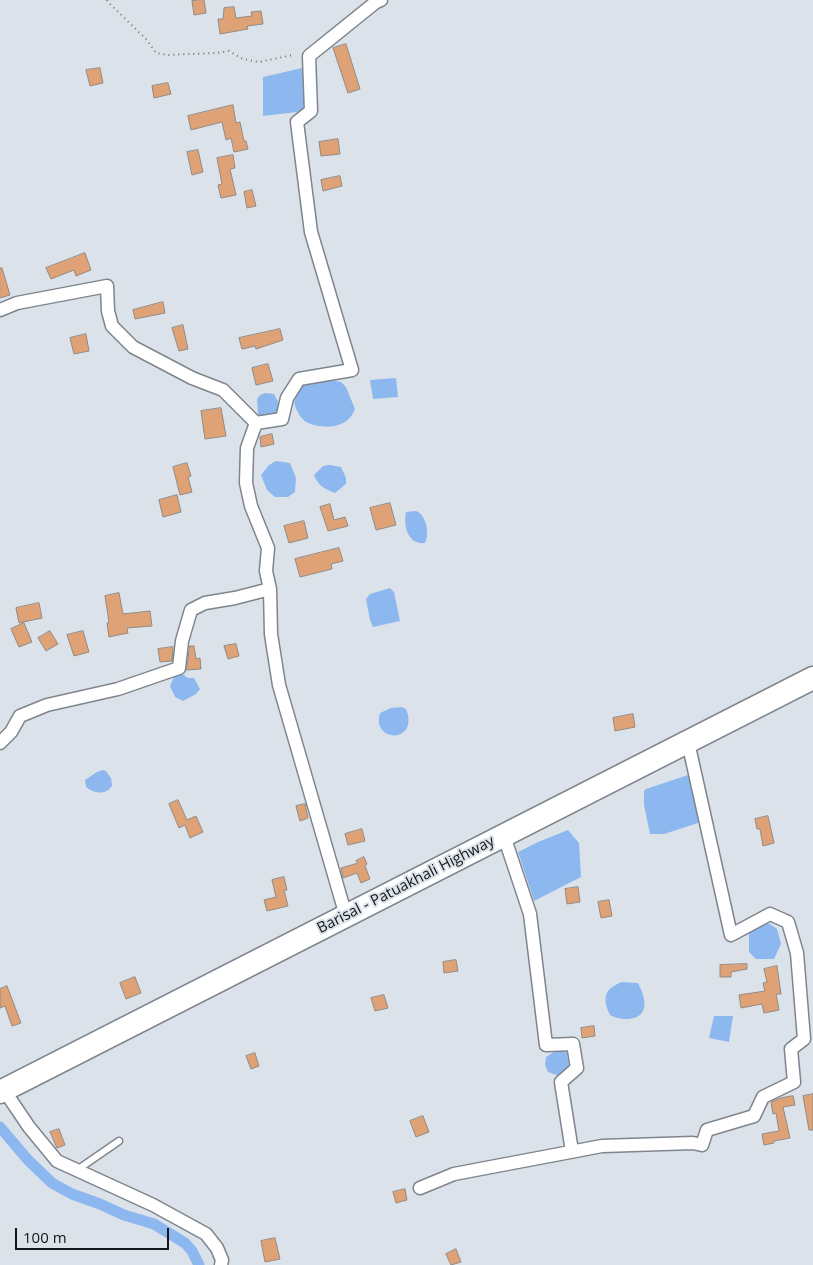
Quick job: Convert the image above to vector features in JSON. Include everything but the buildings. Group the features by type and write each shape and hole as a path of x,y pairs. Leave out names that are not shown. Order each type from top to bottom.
{"highway":[{"name":"Barisal - Patuakhali Highway","path":"2,1091 813,678"}],"street":[{"path":"256,423 282,419 287,398 298,379 352,370 311,232 297,122 311,111 309,56 381,0"},
{"path":"0,310 17,303 107,286 108,311 112,326 133,347 192,378 223,390 256,423"},
{"path":"256,423 248,448 246,483 251,506 268,548 266,571 270,589 271,634 279,685 346,916"},
{"path":"0,743 11,732 20,716 47,705 118,689 179,668 182,641 191,610 205,603 270,589"},
{"path":"420,1188 454,1174 602,1146 693,1143 702,1145 706,1130 754,1116 763,1097 794,1082 791,1049 804,1039 797,953 788,922 770,914 731,935 688,742"},
{"path":"504,836 530,914 546,1044 572,1044 577,1068 561,1082 572,1152"},
{"path":"2,1091 57,1161 153,1205 206,1234 217,1248 222,1265"}],"lane":[{"path":"76,1170 119,1141"}],"path":[{"path":"107,0 147,40 156,53 168,55 229,51 243,59 259,62 293,55"}],"water":[{"path":"302,68 306,111 263,116 263,77"},
{"path":"396,378 398,397 373,399 370,380"},
{"path":"332,380 341,382 346,387 355,409 352,416 341,424 327,427 306,422 298,413 294,402 301,386 308,383"},
{"path":"265,393 274,394 280,405 278,412 273,416 261,418 258,414 257,399"},
{"path":"276,461 290,463 296,478 295,492 288,497 275,497 267,490 261,475 269,465"},
{"path":"323,466 341,467 346,478 346,484 335,493 322,487 314,475"},
{"path":"416,511 425,520 427,535 425,543 414,541 406,528 406,512"},
{"path":"390,588 394,592 400,621 373,627 366,599 370,594"},
{"path":"182,674 188,678 194,678 200,689 196,694 183,701 175,697 170,686 174,677"},
{"path":"402,707 406,709 409,720 407,729 402,734 395,735 388,734 382,730 379,723 380,713 391,708"},
{"path":"103,770 111,778 112,786 107,791 100,793 86,787 85,780"},
{"path":"691,774 700,803 698,823 664,834 650,834 644,805 644,791"},
{"path":"568,830 579,843 581,877 534,901 518,852"},
{"path":"763,924 770,924 777,929 781,944 774,959 756,959 749,952 749,931"},
{"path":"622,982 638,983 641,989 644,1008 637,1017 623,1019 610,1015 606,1004 606,995 611,988"},
{"path":"714,1016 733,1016 729,1042 709,1038"},
{"path":"560,1048 567,1053 569,1067 559,1076 548,1072 545,1065 546,1057"}],"waterway":[{"path":"0,1127 28,1160 52,1183 72,1194 124,1215 154,1224 185,1243 192,1251 199,1265"}]}
